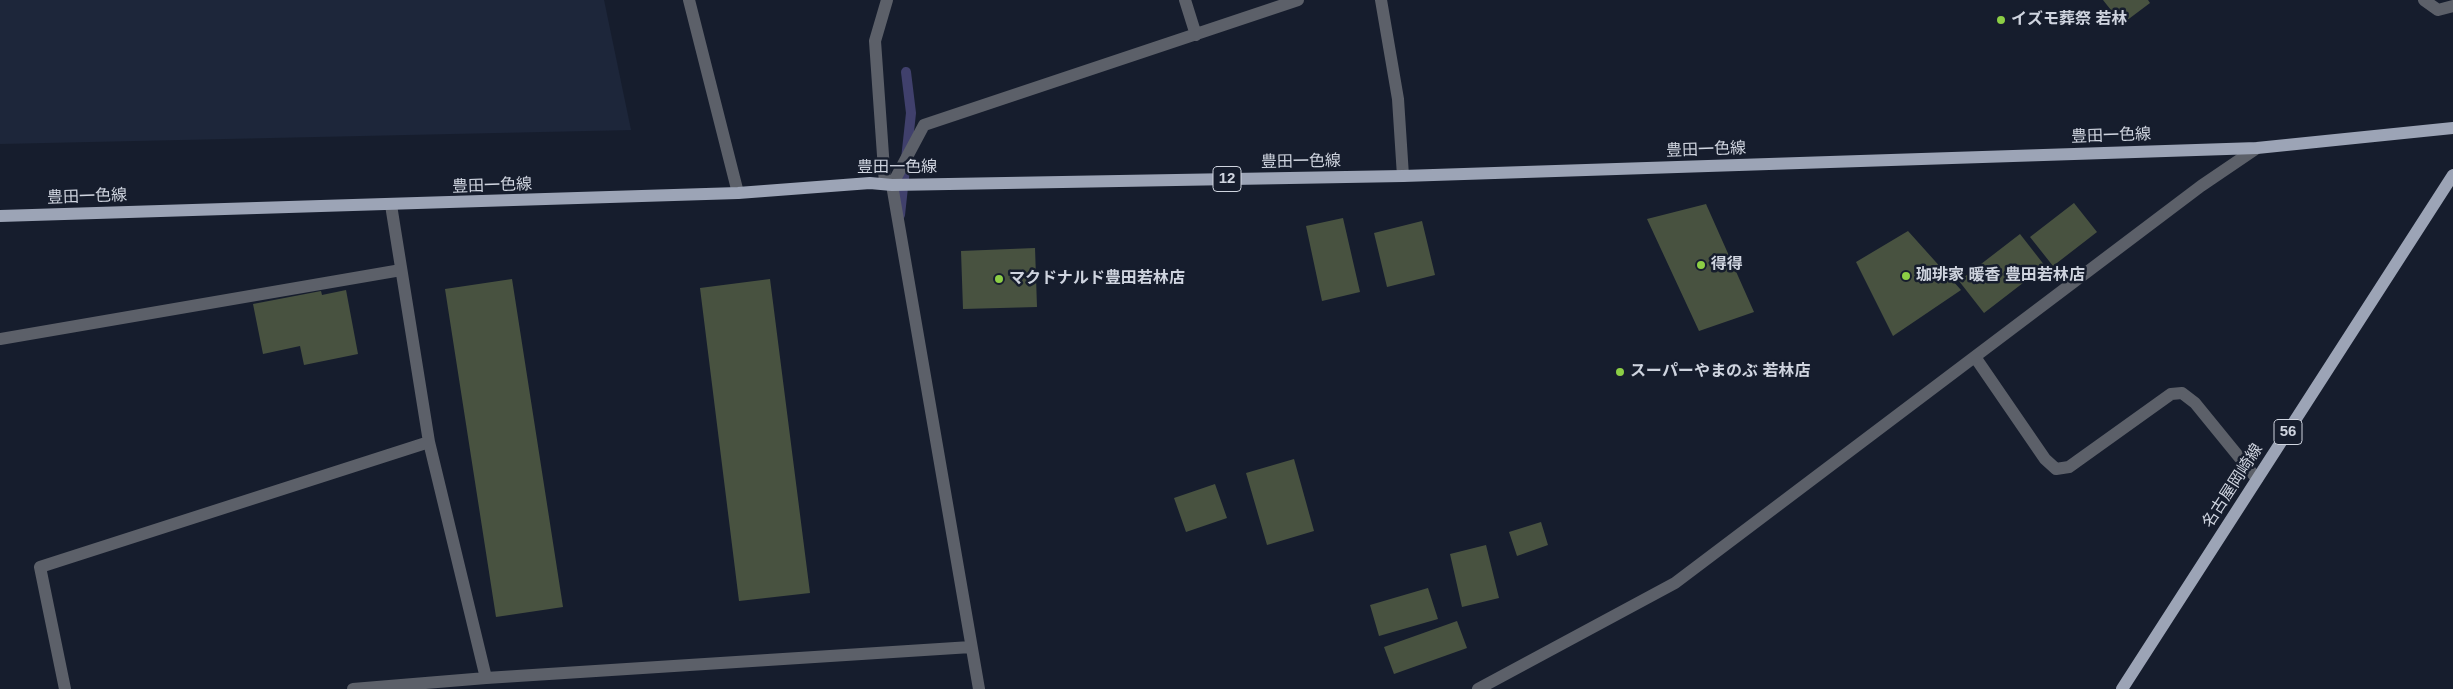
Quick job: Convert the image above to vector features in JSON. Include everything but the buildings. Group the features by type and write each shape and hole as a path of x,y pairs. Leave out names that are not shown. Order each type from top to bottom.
{"main road":[{"name":"豊田一色線","path":"0,216 390,206 738,193 870,183 888,185 1403,176 2257,148 2453,128"},
{"name":"名古屋岡崎線","path":"2122,689 2453,175"}],"street":[{"path":"689,0 738,193"},
{"path":"887,0 875,41 888,185 979,689"},
{"path":"1185,0 1196,35"},
{"path":"888,185 924,126 1298,0"},
{"path":"1382,0 1398,99 1403,176"},
{"path":"2424,0 2438,10 2453,6"},
{"path":"1478,689 1675,582 2257,148"},
{"path":"390,206 429,442 486,678"},
{"path":"0,339 401,270"},
{"path":"1975,357 2046,459 2056,469 2069,467 2171,394 2182,393 2195,402 2257,479"},
{"path":"65,689 40,567 429,442"},
{"path":"352,689 486,678 971,647"}],"shaded area":[{"path":"0,0 604,0 631,130 0,144"}],"waterway":[{"path":"900,215 911,113 906,72"}],"place":[{"name":"イズモ葬祭 若林","path":"2001,20"},
{"name":"得得","path":"1701,265"},
{"name":"珈琲家 暖香 豊田若林店","path":"1906,276"},
{"name":"マクドナルド豊田若林店","path":"999,279"},
{"name":"スーパーやまのぶ 若林店","path":"1620,372"}]}
